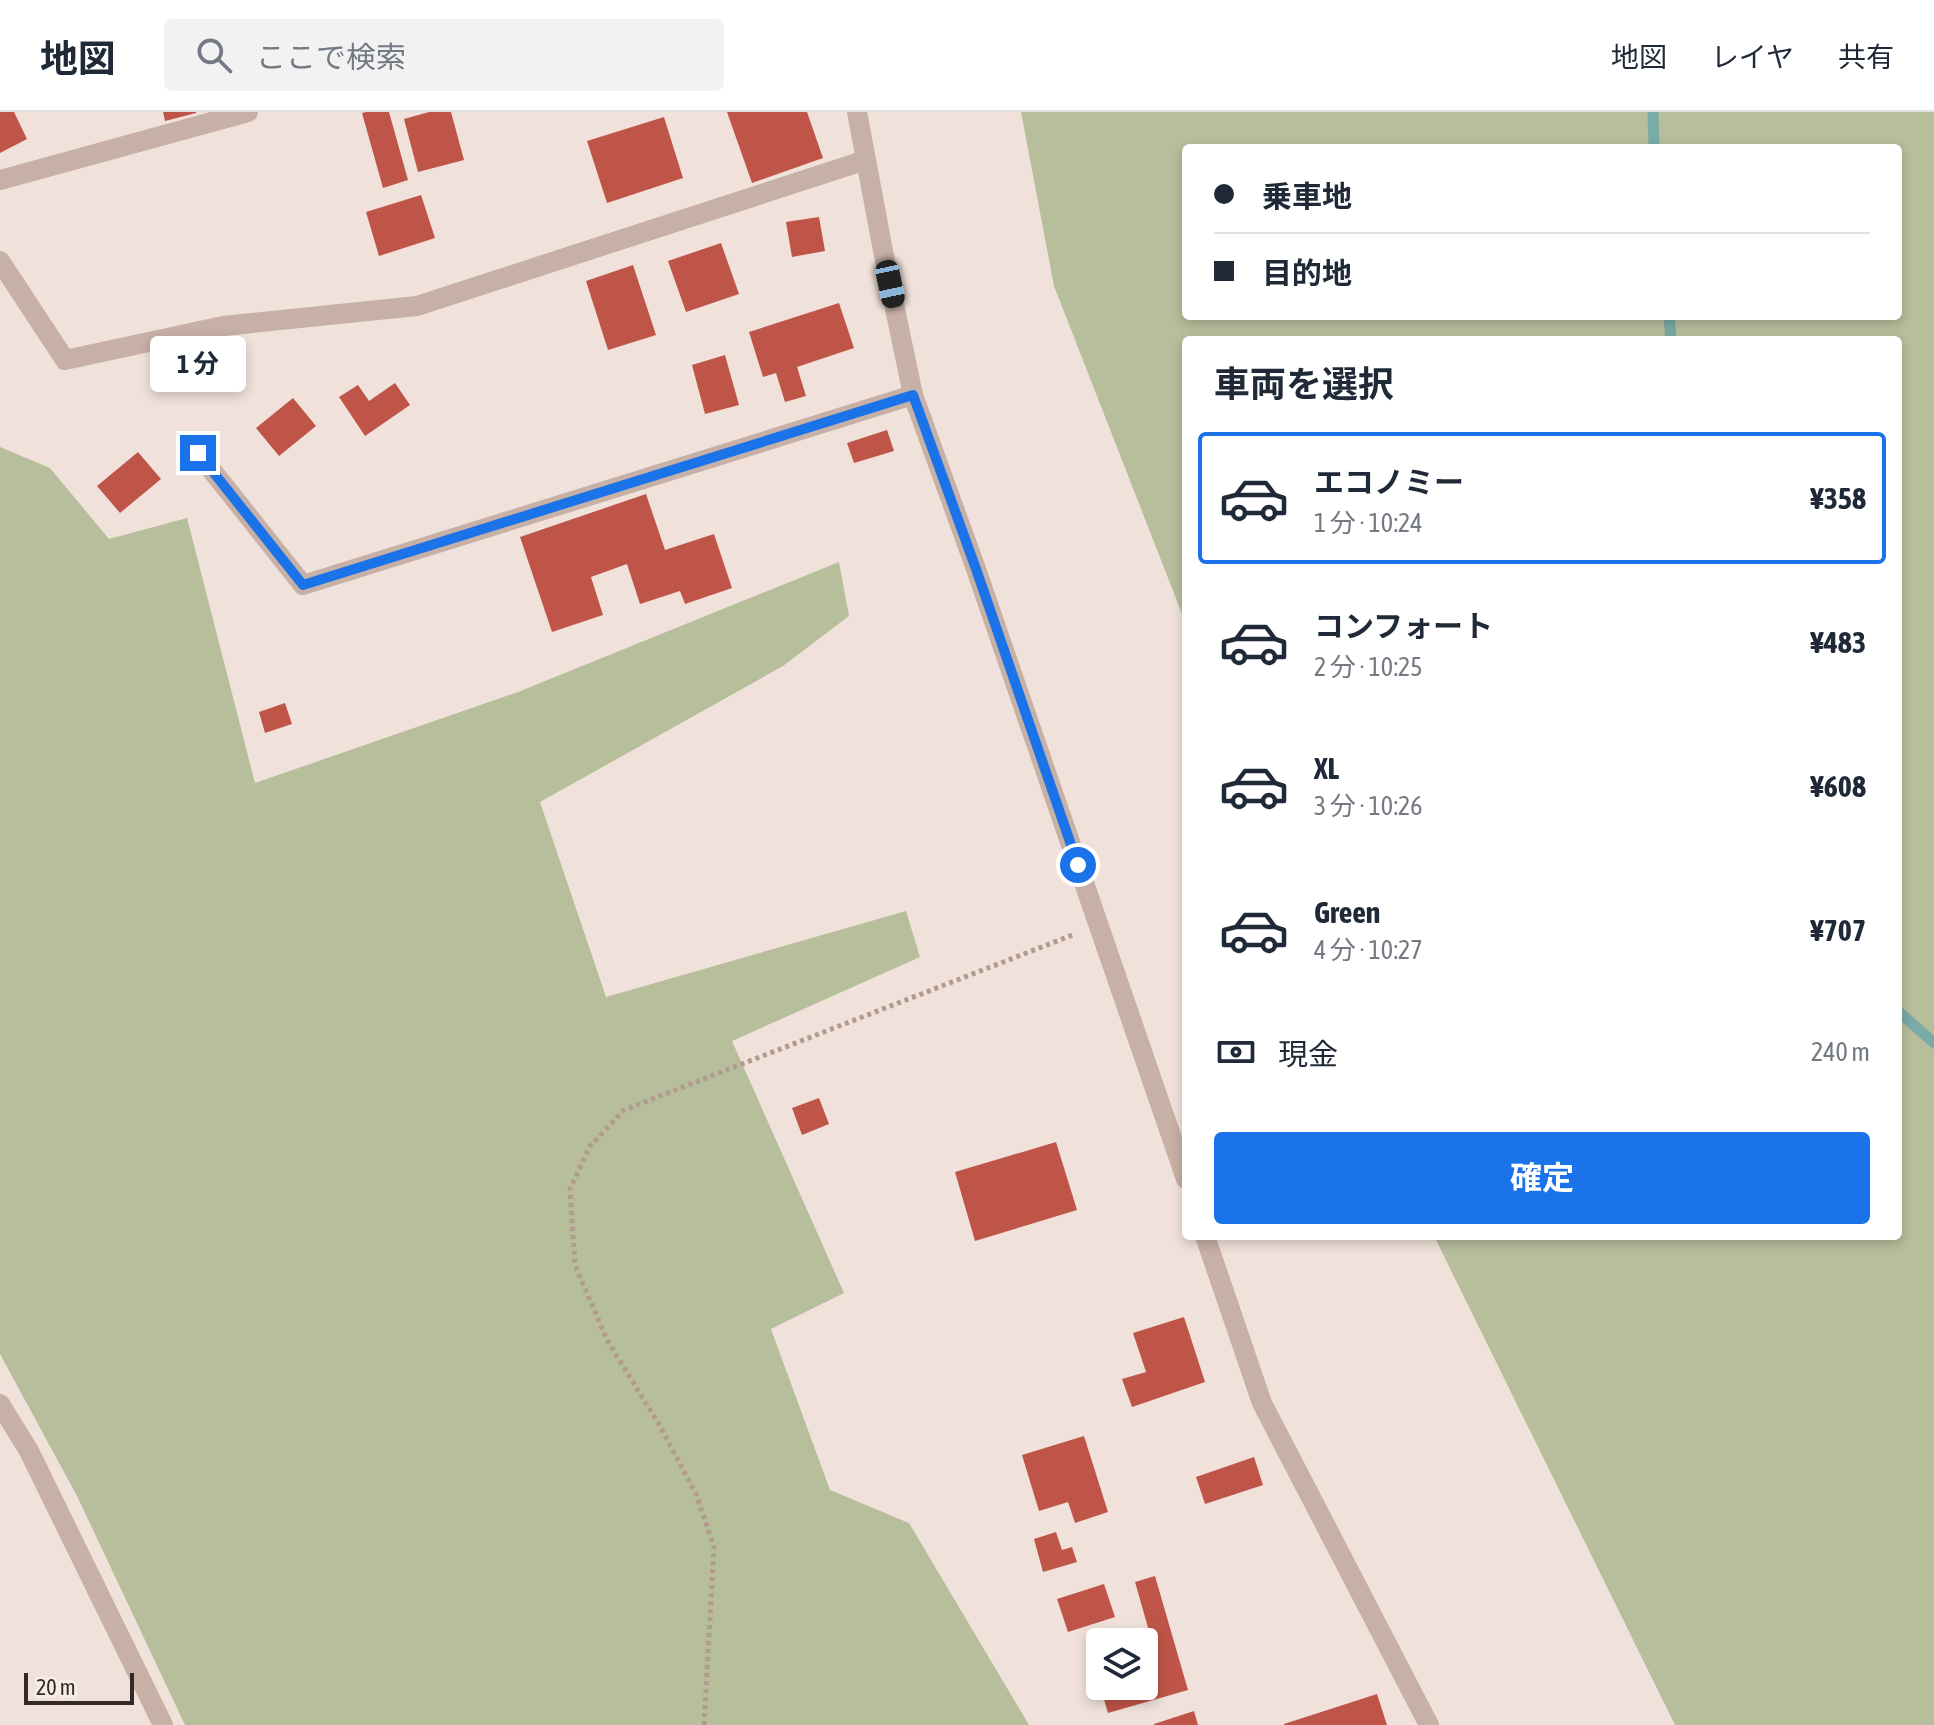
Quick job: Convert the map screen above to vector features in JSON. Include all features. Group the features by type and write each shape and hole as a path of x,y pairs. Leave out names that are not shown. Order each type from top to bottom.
{"street":[{"path":"0,180 248,112"},
{"path":"857,112 913,395 1182,1167"},
{"path":"0,261 65,360 223,326 417,306 866,160"},
{"path":"198,453 303,585 913,395"},
{"path":"1206,1240 1262,1403 1429,1725"},
{"path":"0,1404 29,1451 163,1725"}],"path":[{"path":"704,1725 714,1547 696,1494 660,1426 607,1340 575,1265 570,1189 590,1146 624,1110 1099,925"}],"green space":[{"path":"1021,112 1934,112 1934,1725 1675,1725 1436,1240 1902,1240 1902,336 1182,336 1182,614 1054,286"},
{"path":"0,447 50,468 109,539 187,518 255,783 518,692 839,562 849,616 783,666 540,802 606,997 906,911 920,957 732,1041 844,1293 771,1329 830,1490 909,1523 1029,1725 185,1725 77,1496 0,1354"}],"building":[{"path":"0,112 14,112 27,139 0,153"},
{"path":"163,112 196,112 196,113 165,121"},
{"path":"389,112 408,180 383,188 362,113"},
{"path":"429,112 451,112 464,160 418,172 404,119"},
{"path":"727,112 807,112 823,158 752,183"},
{"path":"664,117 683,178 607,203 587,141"},
{"path":"421,195 435,238 379,256 366,212"},
{"path":"819,217 825,251 792,257 786,222"},
{"path":"721,243 739,294 686,312 668,261"},
{"path":"633,265 656,335 608,350 586,281"},
{"path":"839,303 854,348 797,367 806,396 785,402 776,373 763,377 749,332"},
{"path":"725,355 739,405 705,414 692,365"},
{"path":"395,383 410,405 365,436 339,397 358,385 369,401"},
{"path":"293,398 316,426 279,456 256,428"},
{"path":"887,430 894,451 854,463 847,443"},
{"path":"138,452 161,479 120,513 97,486"},
{"path":"646,494 665,550 714,534 732,588 685,604 680,591 640,604 627,564 591,577 603,615 552,632 520,537"},
{"path":"285,703 292,724 265,733 259,712"},
{"path":"819,1098 829,1124 802,1135 792,1108"},
{"path":"1056,1142 1077,1210 975,1241 955,1172"},
{"path":"1184,1317 1205,1382 1132,1407 1122,1379 1146,1372 1133,1333"},
{"path":"1084,1436 1108,1512 1075,1523 1068,1502 1039,1511 1022,1455"},
{"path":"1254,1457 1263,1485 1205,1504 1196,1477"},
{"path":"1056,1532 1062,1550 1072,1547 1077,1562 1043,1572 1034,1539"},
{"path":"1155,1576 1188,1690 1158,1699 1158,1628 1148,1628 1135,1582"},
{"path":"1104,1584 1115,1617 1068,1632 1057,1599"},
{"path":"1377,1694 1387,1725 1284,1725 1284,1724"},
{"path":"1104,1700 1153,1700 1108,1713"},
{"path":"1194,1711 1198,1725 1154,1725 1154,1724"}],"waterway":[{"path":"1653,112 1654,144"},
{"path":"1669,320 1671,336"},
{"path":"1902,1015 1934,1043"}],"route":[{"path":"198,453 303,585 913,395 1078,865"}]}
